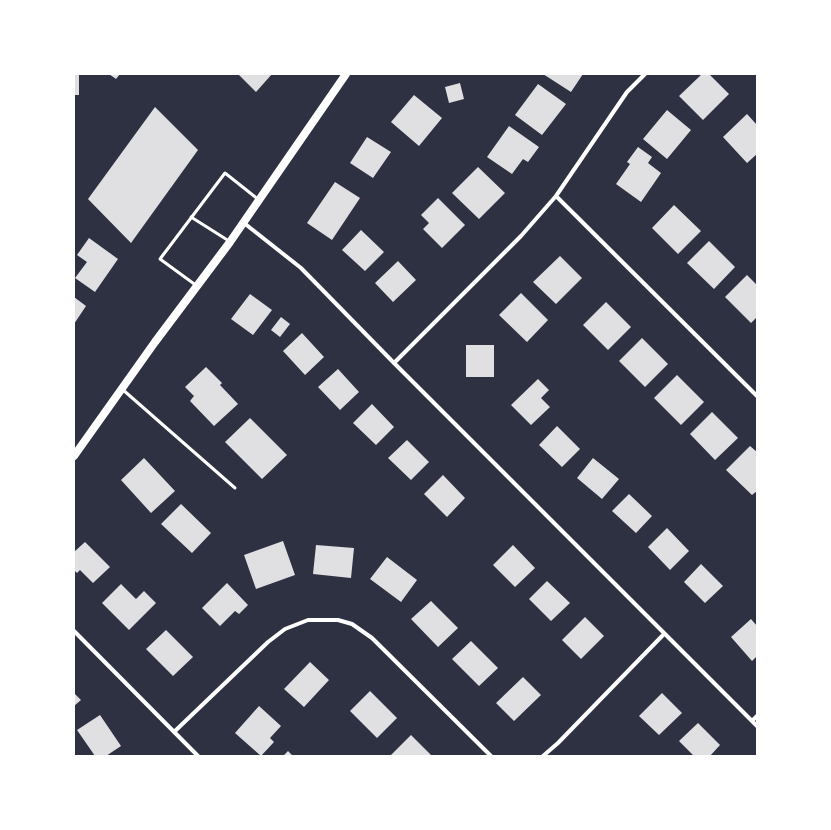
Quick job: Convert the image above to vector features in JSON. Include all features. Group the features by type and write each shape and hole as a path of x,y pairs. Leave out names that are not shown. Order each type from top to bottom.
{"main road":[{"path":"74,456 155,342 198,287 346,74"}],"street":[{"path":"394,363 521,236 556,196 626,92 645,74"},
{"path":"556,196 757,396"},
{"path":"243,222 301,268 757,726"},
{"path":"174,732 268,642 285,629 308,620 338,620 352,624 372,638 491,756"},
{"path":"74,631 198,756"},
{"path":"543,756 558,743 664,634"},
{"path":"752,721 757,716"}],"lane":[{"path":"198,287 160,259 224,173 259,200"},
{"path":"191,217 230,242"},
{"path":"122,389 235,488"}],"building":[{"path":"74,74 79,74 79,95 74,95"},
{"path":"109,74 120,74 116,79"},
{"path":"238,74 272,74 256,92"},
{"path":"543,74 583,74 571,92"},
{"path":"702,74 709,74 729,94 703,120 679,96"},
{"path":"460,83 464,99 449,103 445,87"},
{"path":"538,84 566,104 542,135 515,115"},
{"path":"414,95 442,118 419,146 391,122"},
{"path":"155,107 198,150 131,243 88,199"},
{"path":"667,110 691,130 667,159 643,139"},
{"path":"747,114 757,125 757,154 747,163 723,137"},
{"path":"509,126 539,147 528,162 523,159 512,174 487,157"},
{"path":"367,137 391,152 373,178 350,163"},
{"path":"638,147 652,157 648,163 661,173 641,202 616,184 630,164 627,162"},
{"path":"478,167 505,193 479,219 452,193"},
{"path":"335,182 360,198 332,240 307,223"},
{"path":"438,198 465,225 442,248 423,229 429,223 421,215"},
{"path":"674,205 701,231 678,254 652,228"},
{"path":"361,230 384,252 365,271 342,250"},
{"path":"89,238 118,259 95,292 75,278 87,262 77,255"},
{"path":"709,241 735,267 714,289 687,263"},
{"path":"560,256 582,278 556,304 533,282"},
{"path":"398,261 416,280 393,302 375,283"},
{"path":"747,275 757,285 757,317 751,323 725,297"},
{"path":"521,293 548,320 527,342 499,315"},
{"path":"250,294 272,310 253,335 231,319"},
{"path":"74,297 86,306 74,324"},
{"path":"606,302 631,327 608,350 583,325"},
{"path":"281,317 290,324 280,337 271,330"},
{"path":"302,333 324,357 305,375 283,351"},
{"path":"642,338 668,364 645,387 619,361"},
{"path":"466,345 494,345 494,377 466,377"},
{"path":"206,367 222,383 220,385 238,404 214,426 190,401 194,396 185,387"},
{"path":"338,369 359,392 340,410 318,387"},
{"path":"677,375 704,402 681,425 654,398"},
{"path":"538,379 549,390 541,398 550,407 531,425 511,405"},
{"path":"372,404 394,427 376,445 353,423"},
{"path":"712,412 738,438 715,460 690,434"},
{"path":"250,418 287,455 262,479 225,442"},
{"path":"557,426 580,449 562,467 539,445"},
{"path":"407,440 429,462 411,480 388,458"},
{"path":"750,446 757,452 757,491 752,495 726,470"},
{"path":"144,458 175,491 151,513 121,480"},
{"path":"593,458 619,479 602,499 577,478"},
{"path":"443,475 465,498 447,517 424,494"},
{"path":"629,494 652,516 636,533 612,511"},
{"path":"181,504 211,533 192,553 161,524"},
{"path":"667,528 689,551 670,570 648,547"},
{"path":"283,541 295,575 256,589 244,555"},
{"path":"85,542 110,567 93,583 80,570 77,573 74,570 74,552"},
{"path":"316,545 354,548 351,578 313,574"},
{"path":"513,545 535,568 515,587 493,565"},
{"path":"387,557 417,580 401,602 370,579"},
{"path":"701,564 723,586 705,603 684,582"},
{"path":"547,581 570,603 551,621 529,599"},
{"path":"227,583 248,605 239,614 235,611 220,626 202,608"},
{"path":"121,584 136,599 144,591 156,603 129,630 102,603"},
{"path":"431,601 458,628 438,647 411,619"},
{"path":"585,617 604,636 581,659 562,640"},
{"path":"751,619 757,626 757,656 752,661 731,637"},
{"path":"166,630 193,657 173,676 146,649"},
{"path":"471,641 498,668 479,686 452,659"},
{"path":"310,662 329,680 304,707 284,689"},
{"path":"523,677 541,695 514,721 496,703"},
{"path":"370,691 397,718 377,738 350,711"},
{"path":"74,693 81,700 74,706"},
{"path":"662,693 682,713 659,735 639,716"},
{"path":"259,706 281,726 270,738 274,742 261,756 235,733"},
{"path":"100,715 121,746 106,756 95,756 77,730"},
{"path":"698,723 720,745 710,756 694,756 679,741"},
{"path":"411,735 432,756 391,755"},
{"path":"288,751 293,756 283,756"}]}
